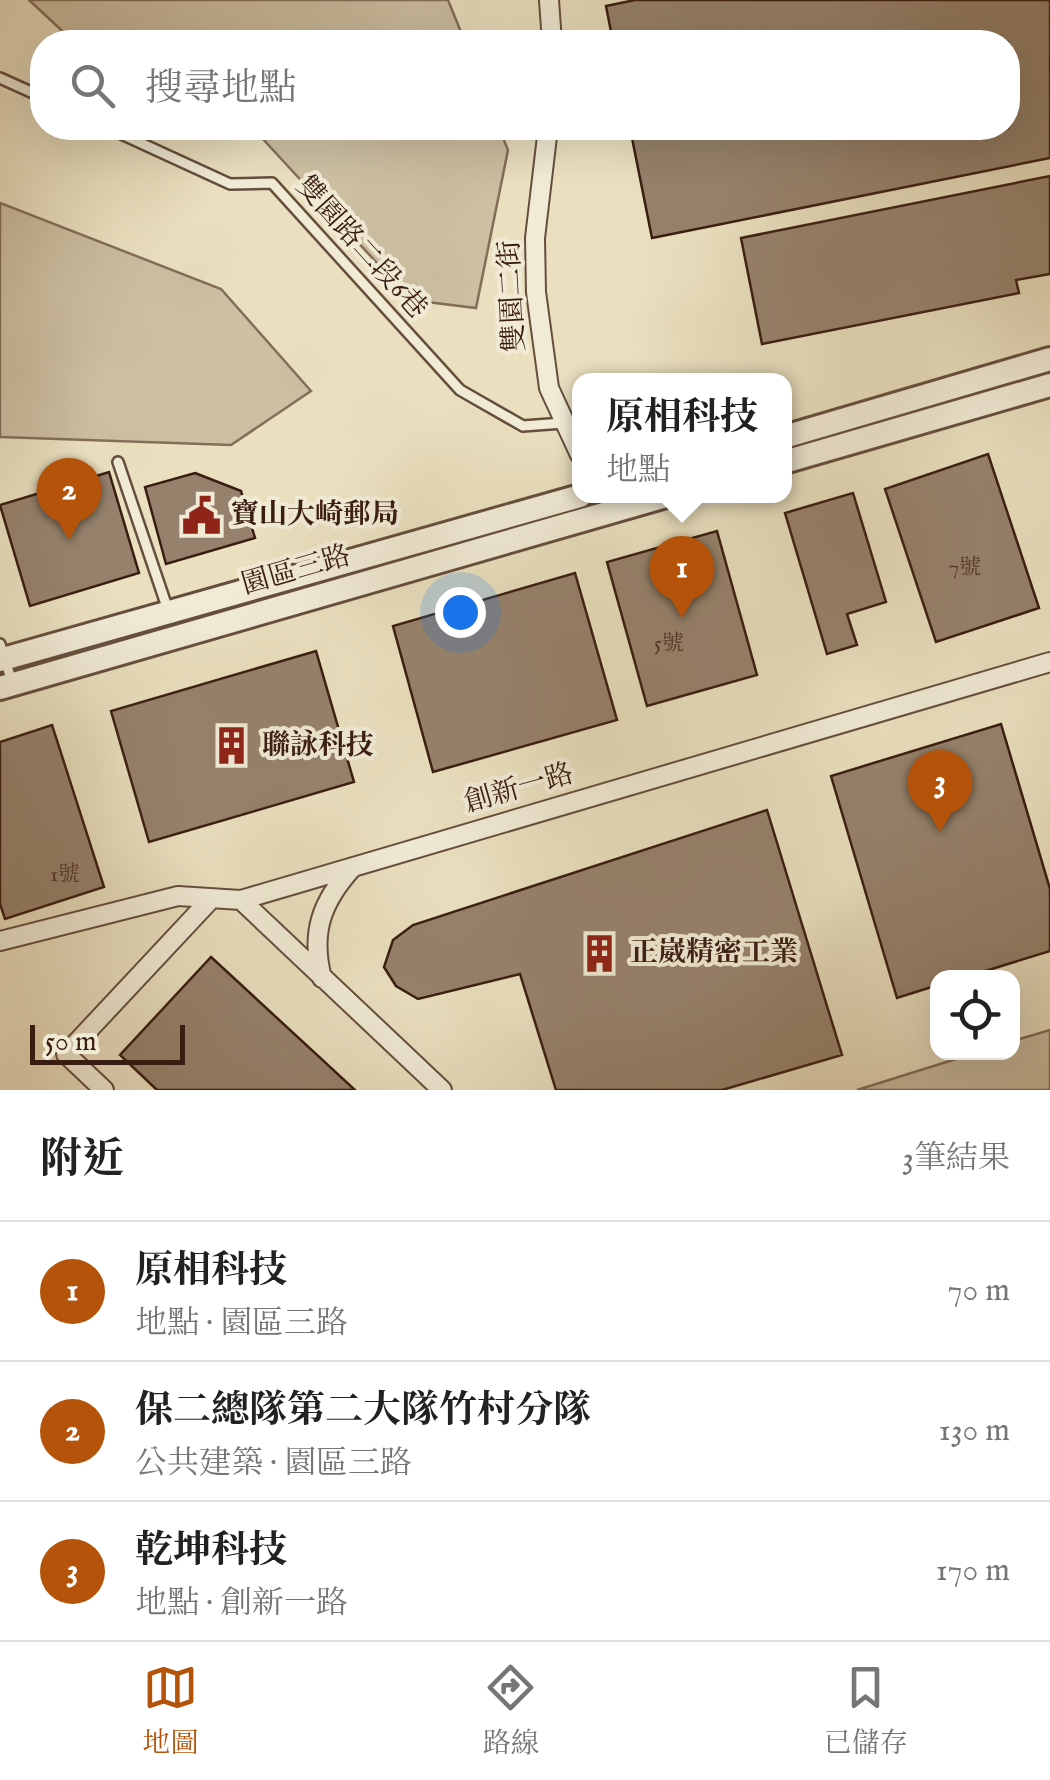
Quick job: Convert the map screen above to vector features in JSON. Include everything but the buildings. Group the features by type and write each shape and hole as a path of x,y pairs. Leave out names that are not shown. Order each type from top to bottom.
{"street":[{"path":"549,0 551,30"},
{"name":"雙園二街","path":"547,140 536,238 536,292 548,388 572,440"},
{"path":"792,435 1050,359"},
{"path":"792,460 1050,385"},
{"name":"園區三路","path":"2,654 169,612 572,498"},
{"name":"園區三路","path":"6,685 599,504"},
{"name":"創新一路","path":"0,942 178,896 241,900 1050,662"},
{"path":"322,978 316,935 323,908 353,866"},
{"path":"104,1090 66,1054 212,900"},
{"path":"241,900 442,1090"}],"lane":[{"path":"0,78 30,92"},
{"name":"雙園路二段6巷","path":"134,140 230,184 272,183 460,390 523,426 563,423"},
{"path":"118,462 176,636"},
{"path":"2,654 6,685"}],"shaded area":[{"path":"29,0 448,0 460,30 61,30"},
{"path":"264,140 504,140 508,150 476,308 411,300"},
{"path":"0,203 221,289 311,391 231,445 0,437"},
{"path":"1050,1030 1050,1090 857,1090 953,1060 1020,1060 1020,1039"}],"place":[{"name":"寶山大崎郵局","path":"201,515"},
{"name":"保二總隊第二大隊竹村分隊","path":"69,540"},
{"name":"原相科技","path":"682,618"},
{"name":"聯詠科技","path":"232,746"},
{"name":"乾坤科技","path":"940,832"},
{"name":"正崴精密工業","path":"600,953"}]}
